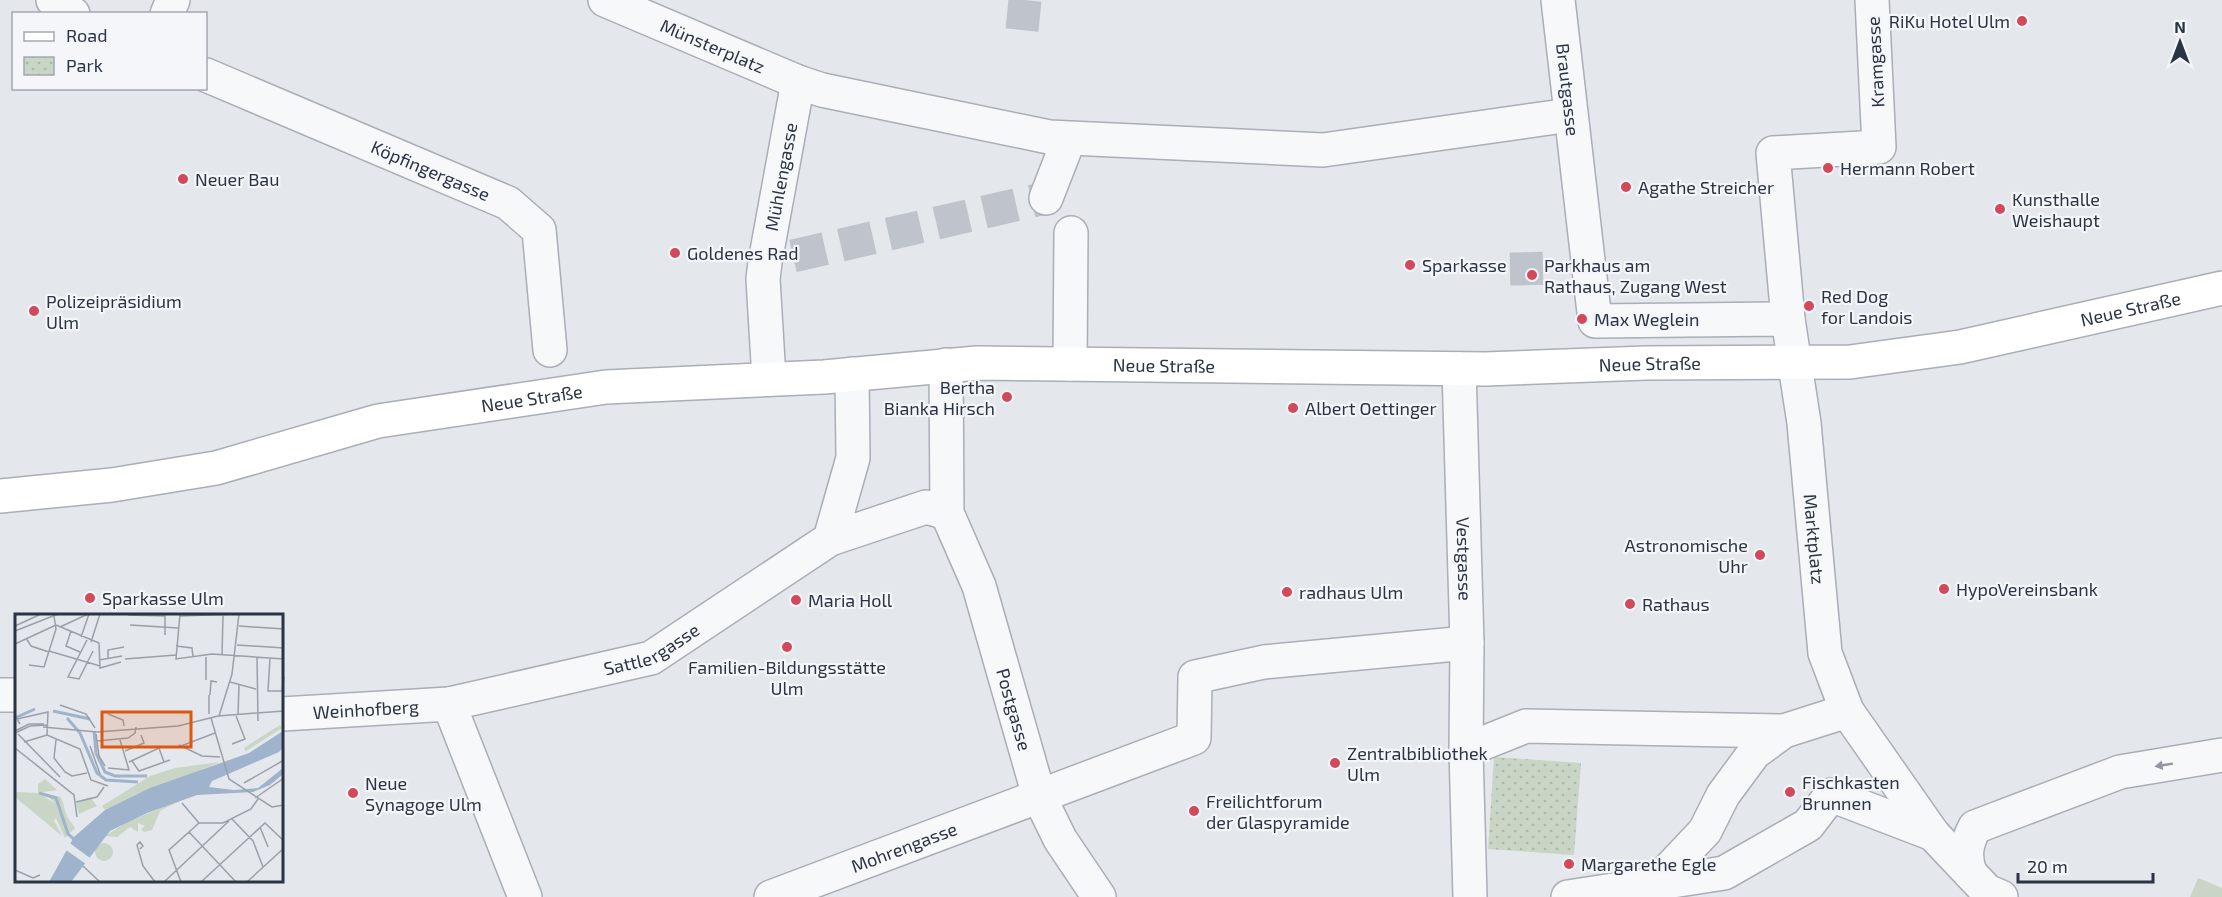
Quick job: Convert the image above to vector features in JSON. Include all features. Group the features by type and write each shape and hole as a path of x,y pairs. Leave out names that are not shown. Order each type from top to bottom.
{"street":[{"path":"53,0 70,12"},
{"name":"Münsterplatz","path":"605,0 810,86"},
{"name":"Brautgasse","path":"1558,0 1594,321 1788,319"},
{"name":"Kramgasse","path":"1788,319 1773,153 1879,147 1872,0"},
{"name":"Köpfingergasse","path":"207,75 508,203 539,230 550,350"},
{"path":"810,86 1069,139 1323,150 1570,115"},
{"name":"Mühlengasse","path":"769,379 763,279 779,259 810,86"},
{"path":"1046,198 1069,139"},
{"path":"1070,364 1071,233"},
{"name":"Neue Straße","path":"0,496 103,486 216,468 378,421 606,387 852,374 946,365 1070,364 1459,369 1646,363 1850,362 1949,349 2222,288"},
{"name":"Marktplatz","path":"1788,319 1804,423 1825,653 1847,711 1933,834 1986,890"},
{"path":"946,365 947,513"},
{"name":"Vestgasse","path":"1459,369 1467,643 1466,750 1470,897"},
{"path":"830,539 853,458 852,374"},
{"name":"Sattlergasse","path":"448,704 651,658 830,539 926,507 947,513"},
{"name":"Postgasse","path":"947,513 979,586 1038,796 1060,839 1099,897"},
{"name":"Mohrengasse","path":"771,897 1194,738 1195,677 1264,662 1467,643"},
{"path":"448,704 525,897"},
{"name":"Weinhofberg","path":"284,714 448,704"},
{"path":"1655,891 1705,831 1723,795 1754,753 1784,731 1847,711"},
{"path":"1466,750 1526,726 1784,731"},
{"name":"Marktplatz","path":"1986,890 1965,858 1967,843 1975,827 2047,785 2222,755"},
{"name":"Marktplatz","path":"1568,897 1655,891 1724,873 1808,825 1831,795 1933,834"}],"green space":[{"path":"1494,757 1581,763 1574,855 1488,849"},
{"path":"2198,878 2222,888 2222,897 2190,897"}],"tunnel":[{"path":"1022,30 1025,0"},
{"path":"793,256 1046,198"},
{"path":"1510,269 1554,268"}],"place":[{"name":"RiKu Hotel Ulm","path":"2022,21"},
{"name":"Hermann Robert","path":"1828,168"},
{"name":"Neuer Bau","path":"183,179"},
{"name":"Agathe Streicher","path":"1626,187"},
{"name":"Kunsthalle Weishaupt","path":"2000,209"},
{"name":"Goldenes Rad","path":"675,253"},
{"name":"Sparkasse","path":"1410,265"},
{"name":"Parkhaus am Rathaus, Zugang West","path":"1532,275"},
{"name":"Red Dog for Landois","path":"1809,306"},
{"name":"Polizeipräsidium Ulm","path":"34,311"},
{"name":"Max Weglein","path":"1582,319"},
{"name":"Bertha Bianka Hirsch","path":"1007,397"},
{"name":"Albert Oettinger","path":"1293,408"},
{"name":"Astronomische Uhr","path":"1760,555"},
{"name":"HypoVereinsbank","path":"1944,589"},
{"name":"radhaus Ulm","path":"1287,592"},
{"name":"Sparkasse Ulm","path":"90,598"},
{"name":"Maria Holl","path":"796,600"},
{"name":"Rathaus","path":"1630,604"},
{"name":"Familien-Bildungsstätte Ulm","path":"787,647"},
{"name":"Zentralbibliothek Ulm","path":"1335,763"},
{"name":"Fischkasten Brunnen","path":"1790,792"},
{"name":"Neue Synagoge Ulm","path":"353,793"},
{"name":"Freilichtforum der Glaspyramide","path":"1194,811"},
{"name":"Margarethe Egle","path":"1569,864"}]}
